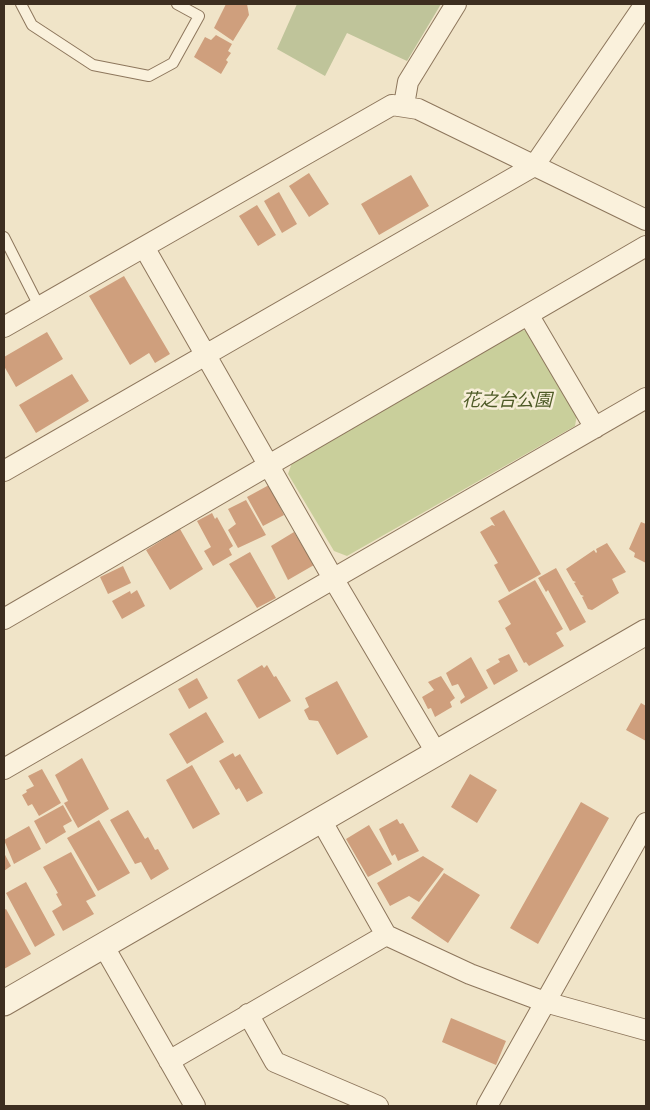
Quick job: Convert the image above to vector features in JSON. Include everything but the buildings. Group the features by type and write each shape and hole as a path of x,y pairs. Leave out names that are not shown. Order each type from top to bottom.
{"street":[{"path":"404,105 408,82 456,4"},
{"path":"4,471 534,166 645,4"},
{"path":"4,328 39,306 392,105 404,105 418,109 646,220"},
{"path":"4,619 529,316 646,246"},
{"path":"144,247 268,466 437,754"},
{"path":"529,316 595,428"},
{"path":"4,769 646,398"},
{"path":"4,1003 646,632"},
{"path":"321,820 386,935 470,974 545,1002 646,1030"},
{"path":"486,1106 646,823"},
{"path":"169,1061 386,935"},
{"path":"103,945 195,1106"},
{"path":"248,1014 275,1062 378,1106"}],"lane":[{"path":"21,4 32,25 93,65 149,76 173,63 198,16 177,4"},
{"path":"4,237 39,306"}],"green space":[{"path":"297,4 441,4 407,61 347,33 325,76 277,49"},
{"name":"花之台公園","path":"520,330 533,331 578,409 575,426 347,556 334,551 288,474 293,460"}]}
